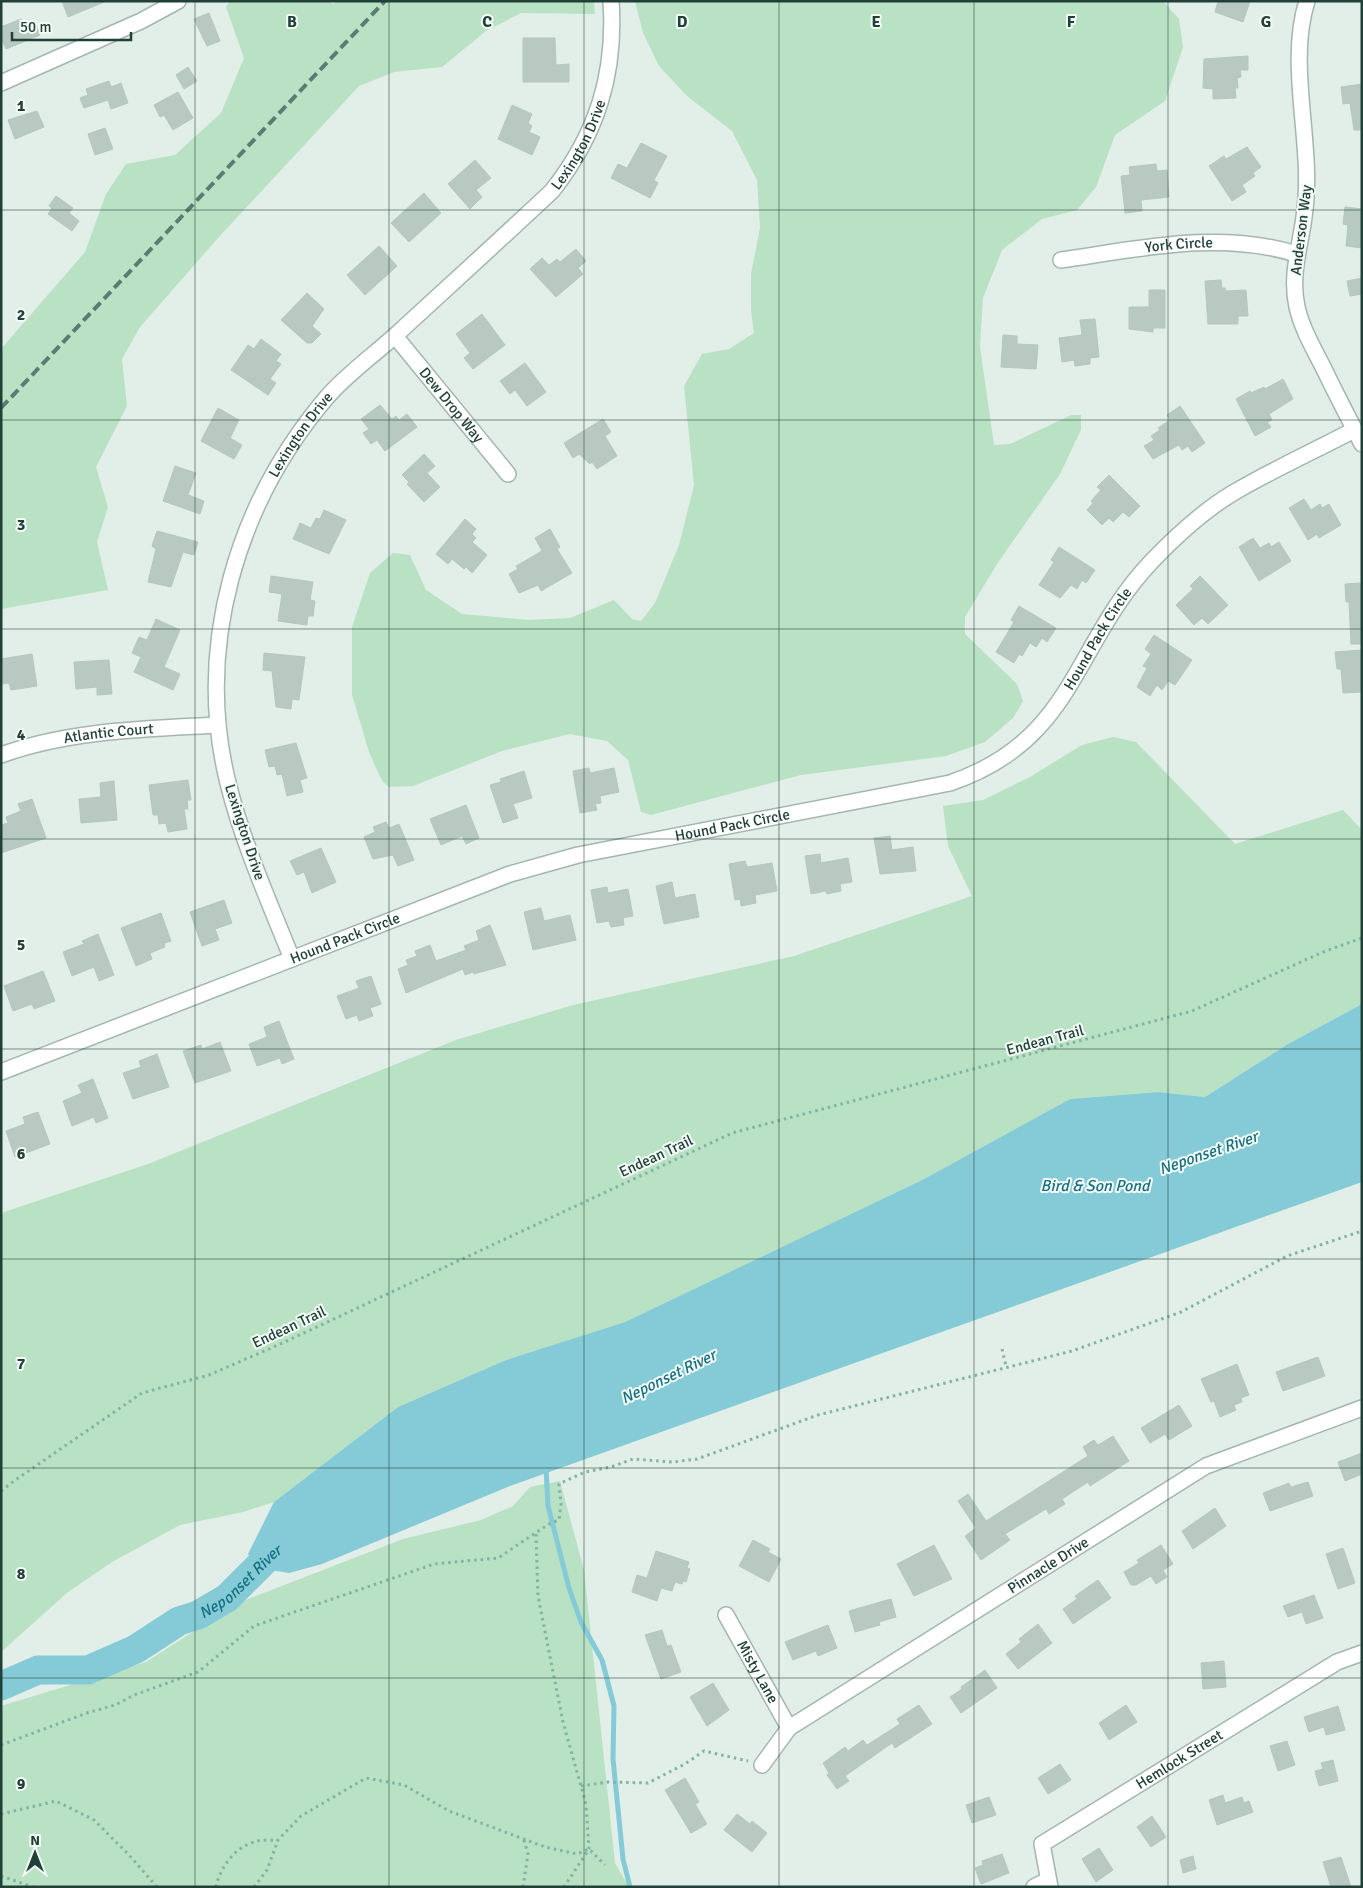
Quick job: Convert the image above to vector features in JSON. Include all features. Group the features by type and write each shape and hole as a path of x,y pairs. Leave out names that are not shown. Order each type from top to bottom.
{"street":[{"path":"1,83 132,25 178,1"},
{"name":"Lexington Drive","path":"292,958 245,842 228,783 218,726 219,646 224,606 236,558 254,509 276,467 328,396 352,371 395,336 552,191 572,166 587,138 607,81 612,50 611,1"},
{"name":"Anderson Way","path":"1307,1 1299,30 1299,52 1308,172 1305,216 1296,254 1295,292 1304,329 1362,444"},
{"name":"York Circle","path":"1061,260 1212,242 1250,243 1296,254"},
{"name":"Dew Drop Way","path":"395,336 508,474"},
{"name":"Hound Pack Circle","path":"1,1072 471,888 540,864 930,787 959,780 987,768 1020,746 1048,718 1127,591 1175,538 1232,494 1354,430"},
{"name":"Atlantic Court","path":"1,755 39,743 94,735 218,726"},
{"name":"Pinnacle Drive","path":"762,1764 789,1728 1206,1466 1362,1408"},
{"name":"Misty Lane","path":"726,1615 789,1728"},
{"name":"Hemlock Street","path":"1034,1887 1049,1883 1042,1844 1337,1662 1362,1653"}],"path":[{"name":"Endean Trail","path":"1,1491 142,1393 209,1375 269,1349 732,1133 1192,1011 1323,952 1362,938"},
{"path":"1,1745 62,1724 87,1713 116,1705 134,1695 158,1688 198,1672 254,1626 434,1564 498,1558 549,1524 559,1520 561,1504 560,1484 585,1472 610,1467 633,1459 673,1462 697,1459 818,1415 1006,1366 1072,1351 1181,1312 1287,1256 1362,1231"},
{"path":"1002,1349 1006,1366"},
{"path":"536,1534 538,1596 563,1722 586,1804 588,1849 564,1887"},
{"path":"581,1786 608,1782 648,1783 685,1764 704,1751 762,1764"},
{"path":"254,1887 267,1870 278,1840 301,1816 366,1778 404,1785 449,1811 524,1840 577,1854 588,1849"},
{"path":"1,1814 56,1801 94,1820 129,1855 157,1887"},
{"path":"216,1887 219,1875 234,1854 254,1842 278,1840"},
{"path":"523,1887 528,1854 524,1840"},
{"path":"588,1849 605,1865"},
{"path":"2,1875 33,1887"}],"green space":[{"path":"230,1 325,1 334,4 336,1 594,1 595,14 521,13 486,31 442,67 394,72 359,86 218,238 140,327 122,359 127,406 96,467 108,507 97,542 108,590 1,609 1,349 85,252 106,194 126,164 175,155 221,113 244,58 226,7"},
{"path":"635,1 1163,1 1179,19 1183,47 1165,101 1115,135 1096,187 1077,210 1042,219 1002,250 983,298 980,347 994,445 1010,444 1071,415 1081,415 1081,430 1060,474 997,564 965,617 965,634 1017,684 1023,701 1013,718 985,742 946,756 801,775 651,815 641,812 628,760 607,741 570,734 502,751 413,786 389,787 382,781 369,752 352,695 352,627 370,573 393,553 410,555 426,590 462,614 529,620 570,618 614,600 632,619 641,621 655,603 679,545 694,485 684,386 702,354 729,349 754,333 751,310 751,274 760,228 757,180 732,131 687,96 659,66 643,33"},
{"path":"1113,737 1136,742 1235,844 1343,810 1362,830 1362,1004 1288,1044 1205,1097 1158,1092 1070,1099 922,1180 625,1322 506,1360 398,1407 274,1502 243,1512 180,1525 112,1562 68,1592 1,1652 1,1213 148,1164 456,1040 573,1005 794,956 972,896 948,846 943,806 983,800 1030,777 1082,745"},
{"path":"560,1481 584,1570 615,1863 629,1887 1,1887 1,1706 146,1662 238,1603 403,1539 481,1520 513,1506 530,1487"}],"water":[{"name":"Bird & Son Pond","path":"1362,1004 1362,1182 510,1486 322,1564 289,1573 258,1568 248,1554 274,1502 398,1407 506,1360 625,1322 922,1180 1070,1099 1158,1092 1205,1097 1288,1044"}],"building":[{"path":"62,1 104,1 104,2 68,17"},
{"path":"1218,1 1250,1 1243,22 1215,12"},
{"path":"209,13 220,41 207,46 194,19"},
{"path":"21,19 24,27 35,22 40,35 6,49 1,38 1,27"},
{"path":"523,38 555,38 556,65 569,64 569,82 523,82"},
{"path":"1248,56 1248,70 1240,70 1241,77 1237,78 1236,98 1213,99 1213,89 1203,88 1204,59"},
{"path":"188,67 197,81 184,89 176,75"},
{"path":"109,81 111,87 121,83 128,103 111,109 108,100 84,108 80,98 88,95 86,89"},
{"path":"1362,84 1362,130 1354,130 1350,103 1343,104 1341,87"},
{"path":"178,92 193,118 173,130 164,115 160,117 154,105"},
{"path":"512,105 532,114 528,123 532,126 529,132 540,137 532,155 498,139"},
{"path":"37,111 44,127 15,139 8,120"},
{"path":"105,128 113,149 95,155 88,134"},
{"path":"641,143 667,156 654,180 658,183 650,198 611,178 618,164 627,168"},
{"path":"1247,147 1261,167 1253,173 1255,176 1242,185 1246,192 1232,201 1209,166 1224,156 1226,159"},
{"path":"475,160 491,178 476,190 482,197 470,209 448,184"},
{"path":"1156,164 1157,171 1167,170 1169,197 1141,200 1142,211 1125,213 1121,176 1130,175 1129,167"},
{"path":"424,193 441,213 409,242 391,223"},
{"path":"56,196 73,208 69,213 79,221 72,231 48,214 52,208 49,206"},
{"path":"1345,207 1362,209 1362,248 1346,246 1348,225 1343,224"},
{"path":"379,246 397,266 365,295 347,275"},
{"path":"576,249 586,261 578,268 583,274 556,297 530,269 542,258 549,265 557,259 560,262"},
{"path":"1362,278 1362,294 1350,296 1347,281"},
{"path":"1221,280 1222,288 1225,288 1226,291 1246,290 1248,316 1238,316 1238,324 1208,324 1205,281"},
{"path":"1149,290 1165,290 1165,328 1153,328 1153,332 1129,329 1129,307 1149,307"},
{"path":"307,293 324,309 312,326 321,334 312,343 307,343 281,320"},
{"path":"482,314 505,345 473,369 464,358 470,353 456,334"},
{"path":"1095,319 1099,357 1090,358 1090,364 1075,366 1074,360 1062,362 1059,338 1082,335 1080,320"},
{"path":"1003,335 1017,336 1017,344 1038,345 1036,369 1001,367"},
{"path":"261,339 281,354 276,361 281,364 270,379 276,383 268,395 231,370 248,345 254,349"},
{"path":"525,363 546,392 527,406 515,390 510,394 500,381"},
{"path":"1283,379 1293,399 1269,414 1272,420 1267,422 1271,427 1255,436 1236,399 1250,391 1251,393 1264,387 1265,389"},
{"path":"380,405 392,419 396,416 399,420 407,414 417,427 385,451 377,440 371,444 363,433 369,429 361,419"},
{"path":"1180,406 1205,443 1192,452 1188,446 1182,450 1179,445 1153,459 1144,446 1154,440 1151,436 1160,430 1158,428 1170,420 1167,415"},
{"path":"218,408 239,420 230,438 242,445 234,459 201,441"},
{"path":"603,419 611,432 605,436 617,456 597,469 592,462 590,464 579,454 573,458 564,443"},
{"path":"424,454 435,466 427,473 440,487 424,502 407,484 409,482 402,475"},
{"path":"175,466 196,473 188,495 204,501 200,514 163,501"},
{"path":"1109,475 1140,506 1129,517 1123,512 1113,522 1109,518 1102,525 1087,510 1093,503 1091,501 1101,490 1097,487"},
{"path":"1304,499 1311,510 1320,504 1322,508 1329,504 1341,525 1319,538 1317,534 1308,540 1289,508"},
{"path":"324,510 346,520 329,554 293,539 300,523 311,528 316,518 320,519"},
{"path":"465,519 476,529 472,534 476,538 472,542 487,555 472,573 452,559 448,564 436,554"},
{"path":"550,529 560,547 557,549 572,573 541,591 538,585 519,593 509,574 518,569 516,566 542,551 535,538"},
{"path":"157,531 198,542 194,555 183,552 171,587 148,582 156,549 152,546"},
{"path":"1253,538 1260,548 1269,543 1271,547 1279,542 1291,561 1259,581 1239,547"},
{"path":"1059,547 1095,570 1086,583 1082,580 1077,589 1071,585 1060,598 1039,585 1054,562 1051,560"},
{"path":"271,576 313,582 310,600 315,601 313,616 308,616 307,625 278,621 282,594 269,592"},
{"path":"1200,576 1228,605 1208,624 1202,618 1194,625 1176,605 1193,589 1190,586"},
{"path":"1362,583 1362,644 1351,644 1349,602 1346,602 1345,584"},
{"path":"1019,606 1056,628 1047,642 1042,638 1036,647 1030,643 1022,656 1019,654 1014,663 996,652 1014,622 1011,620"},
{"path":"156,619 180,630 164,667 180,674 173,690 134,672 141,657 132,653 139,637 147,640"},
{"path":"1154,635 1192,660 1175,685 1168,681 1162,690 1157,685 1150,696 1137,687 1147,668 1143,666 1151,654 1145,649"},
{"path":"1362,650 1362,692 1343,693 1341,669 1337,669 1335,652"},
{"path":"264,653 305,657 299,700 292,699 291,709 276,707 272,671 263,670"},
{"path":"32,654 37,686 11,690 9,683 1,684 1,659"},
{"path":"109,660 112,694 97,695 97,687 76,689 74,662"},
{"path":"296,743 307,778 300,780 303,792 287,796 282,774 277,775 275,766 269,767 265,750"},
{"path":"589,768 590,773 614,768 619,792 600,796 601,803 595,804 597,810 580,813 573,771"},
{"path":"524,771 532,798 513,804 518,818 503,823 490,785 501,782 500,779"},
{"path":"188,780 191,800 187,800 188,809 184,809 187,829 168,832 166,823 159,824 158,815 153,815 149,785"},
{"path":"114,781 117,820 81,823 79,799 101,797 100,783"},
{"path":"32,799 46,838 1,853 1,825 8,823 6,817 21,811 18,804"},
{"path":"466,805 479,838 466,844 462,836 441,845 430,819"},
{"path":"386,822 389,828 399,824 414,860 398,866 393,855 373,859 364,837 375,832 373,827"},
{"path":"890,836 892,850 913,847 916,871 880,874 874,838"},
{"path":"321,848 336,882 312,893 304,872 297,875 290,861"},
{"path":"820,854 821,863 848,858 852,882 840,884 841,891 827,894 826,891 811,894 805,856"},
{"path":"745,861 747,867 772,863 777,891 755,895 756,903 741,906 740,899 735,900 729,864"},
{"path":"672,882 675,898 695,894 699,917 664,924 656,886"},
{"path":"607,887 608,893 628,889 633,916 623,918 624,925 611,927 609,921 597,923 591,890"},
{"path":"224,900 232,923 215,929 219,940 202,946 190,912"},
{"path":"541,908 544,921 570,915 576,940 533,950 524,912"},
{"path":"161,913 171,941 164,943 165,947 150,953 152,959 136,966 121,928"},
{"path":"490,925 506,965 465,975 463,969 406,993 398,969 408,965 406,960 417,956 415,951 430,945 436,961 466,950 464,946 479,940 476,931"},
{"path":"98,934 114,975 99,981 94,967 72,976 63,952 84,944 82,941"},
{"path":"43,971 55,1001 34,1009 32,1004 13,1011 4,986"},
{"path":"371,976 381,1004 370,1008 373,1016 359,1021 357,1015 346,1019 337,996 359,988 356,981"},
{"path":"279,1021 294,1059 282,1064 280,1058 257,1066 249,1044 267,1037 264,1027"},
{"path":"220,1042 231,1071 195,1083 183,1051 201,1045 202,1049"},
{"path":"157,1054 169,1087 133,1099 123,1073 141,1067 139,1061"},
{"path":"93,1079 108,1118 96,1123 94,1117 72,1126 63,1101 82,1093 78,1085"},
{"path":"38,1112 50,1144 15,1157 6,1131 25,1124 23,1117"},
{"path":"1318,1357 1325,1376 1283,1391 1276,1372"},
{"path":"1237,1364 1249,1395 1241,1398 1242,1402 1234,1405 1236,1410 1220,1417 1214,1401 1211,1402 1201,1379"},
{"path":"1179,1405 1192,1426 1169,1440 1165,1434 1150,1443 1141,1428"},
{"path":"1113,1436 1129,1461 1090,1486 1088,1482 1062,1499 1065,1504 1049,1514 1046,1509 1005,1534 1010,1540 981,1560 965,1536 976,1528 958,1501 968,1494 986,1521 1088,1456 1083,1447 1094,1440 1098,1445"},
{"path":"1362,1453 1362,1474 1345,1481 1338,1462"},
{"path":"1308,1482 1313,1496 1270,1511 1263,1493 1289,1483 1291,1487"},
{"path":"1215,1508 1226,1526 1193,1549 1182,1531"},
{"path":"753,1540 770,1549 768,1552 781,1559 769,1582 739,1566"},
{"path":"934,1545 952,1579 914,1596 897,1564"},
{"path":"1161,1545 1173,1564 1163,1570 1167,1577 1156,1584 1151,1576 1136,1585 1131,1585 1124,1572 1139,1563 1137,1560"},
{"path":"1343,1548 1355,1583 1338,1589 1326,1554"},
{"path":"656,1551 689,1562 687,1568 690,1569 686,1582 683,1581 682,1584 675,1582 672,1591 661,1588 657,1601 632,1592 637,1575 647,1578"},
{"path":"1098,1580 1111,1598 1073,1624 1063,1609 1077,1599 1075,1596"},
{"path":"1314,1595 1323,1618 1306,1624 1302,1612 1288,1617 1283,1606"},
{"path":"891,1599 896,1617 879,1622 880,1625 855,1632 849,1611"},
{"path":"1038,1624 1052,1643 1018,1669 1006,1654 1021,1642 1019,1639"},
{"path":"828,1625 837,1648 818,1656 816,1651 793,1660 785,1642"},
{"path":"662,1630 667,1646 671,1645 681,1672 661,1679 645,1635"},
{"path":"1224,1661 1226,1687 1203,1689 1201,1663"},
{"path":"985,1670 997,1688 961,1713 950,1697"},
{"path":"713,1683 729,1710 707,1726 690,1697"},
{"path":"919,1705 932,1724 895,1748 892,1743 845,1776 849,1781 837,1789 827,1775 829,1773 823,1763 845,1747 848,1751 863,1740 867,1745 900,1724 897,1719"},
{"path":"1126,1705 1137,1722 1109,1740 1099,1723"},
{"path":"1338,1706 1345,1730 1326,1735 1324,1727 1309,1732 1304,1717"},
{"path":"1287,1741 1295,1765 1278,1771 1270,1746"},
{"path":"1333,1760 1338,1781 1319,1786 1315,1771 1323,1769 1321,1763"},
{"path":"1060,1764 1071,1780 1048,1794 1038,1778"},
{"path":"685,1778 699,1802 695,1804 707,1824 691,1833 665,1790"},
{"path":"1223,1795 1225,1803 1242,1797 1244,1803 1249,1801 1253,1812 1217,1825 1209,1800"},
{"path":"989,1797 996,1815 972,1823 966,1805"},
{"path":"737,1814 750,1824 752,1821 767,1833 752,1852 724,1830"},
{"path":"1152,1816 1166,1837 1151,1847 1137,1827"},
{"path":"1099,1848 1113,1870 1096,1882 1082,1859"},
{"path":"1002,1854 1009,1873 981,1884 975,1868 983,1865 982,1861"},
{"path":"1193,1856 1196,1869 1183,1873 1180,1860"},
{"path":"1341,1857 1351,1887 1331,1887 1323,1862"}],"waterway":[{"path":"546,1468 548,1506 569,1588 581,1622 602,1660 614,1706 613,1759 623,1859 630,1887"},
{"name":"Neponset River","path":"1,1686 38,1670 88,1670 136,1649 179,1621 198,1615 227,1598 273,1552 287,1542"}],"railway":[{"path":"1,408 385,1"}]}
